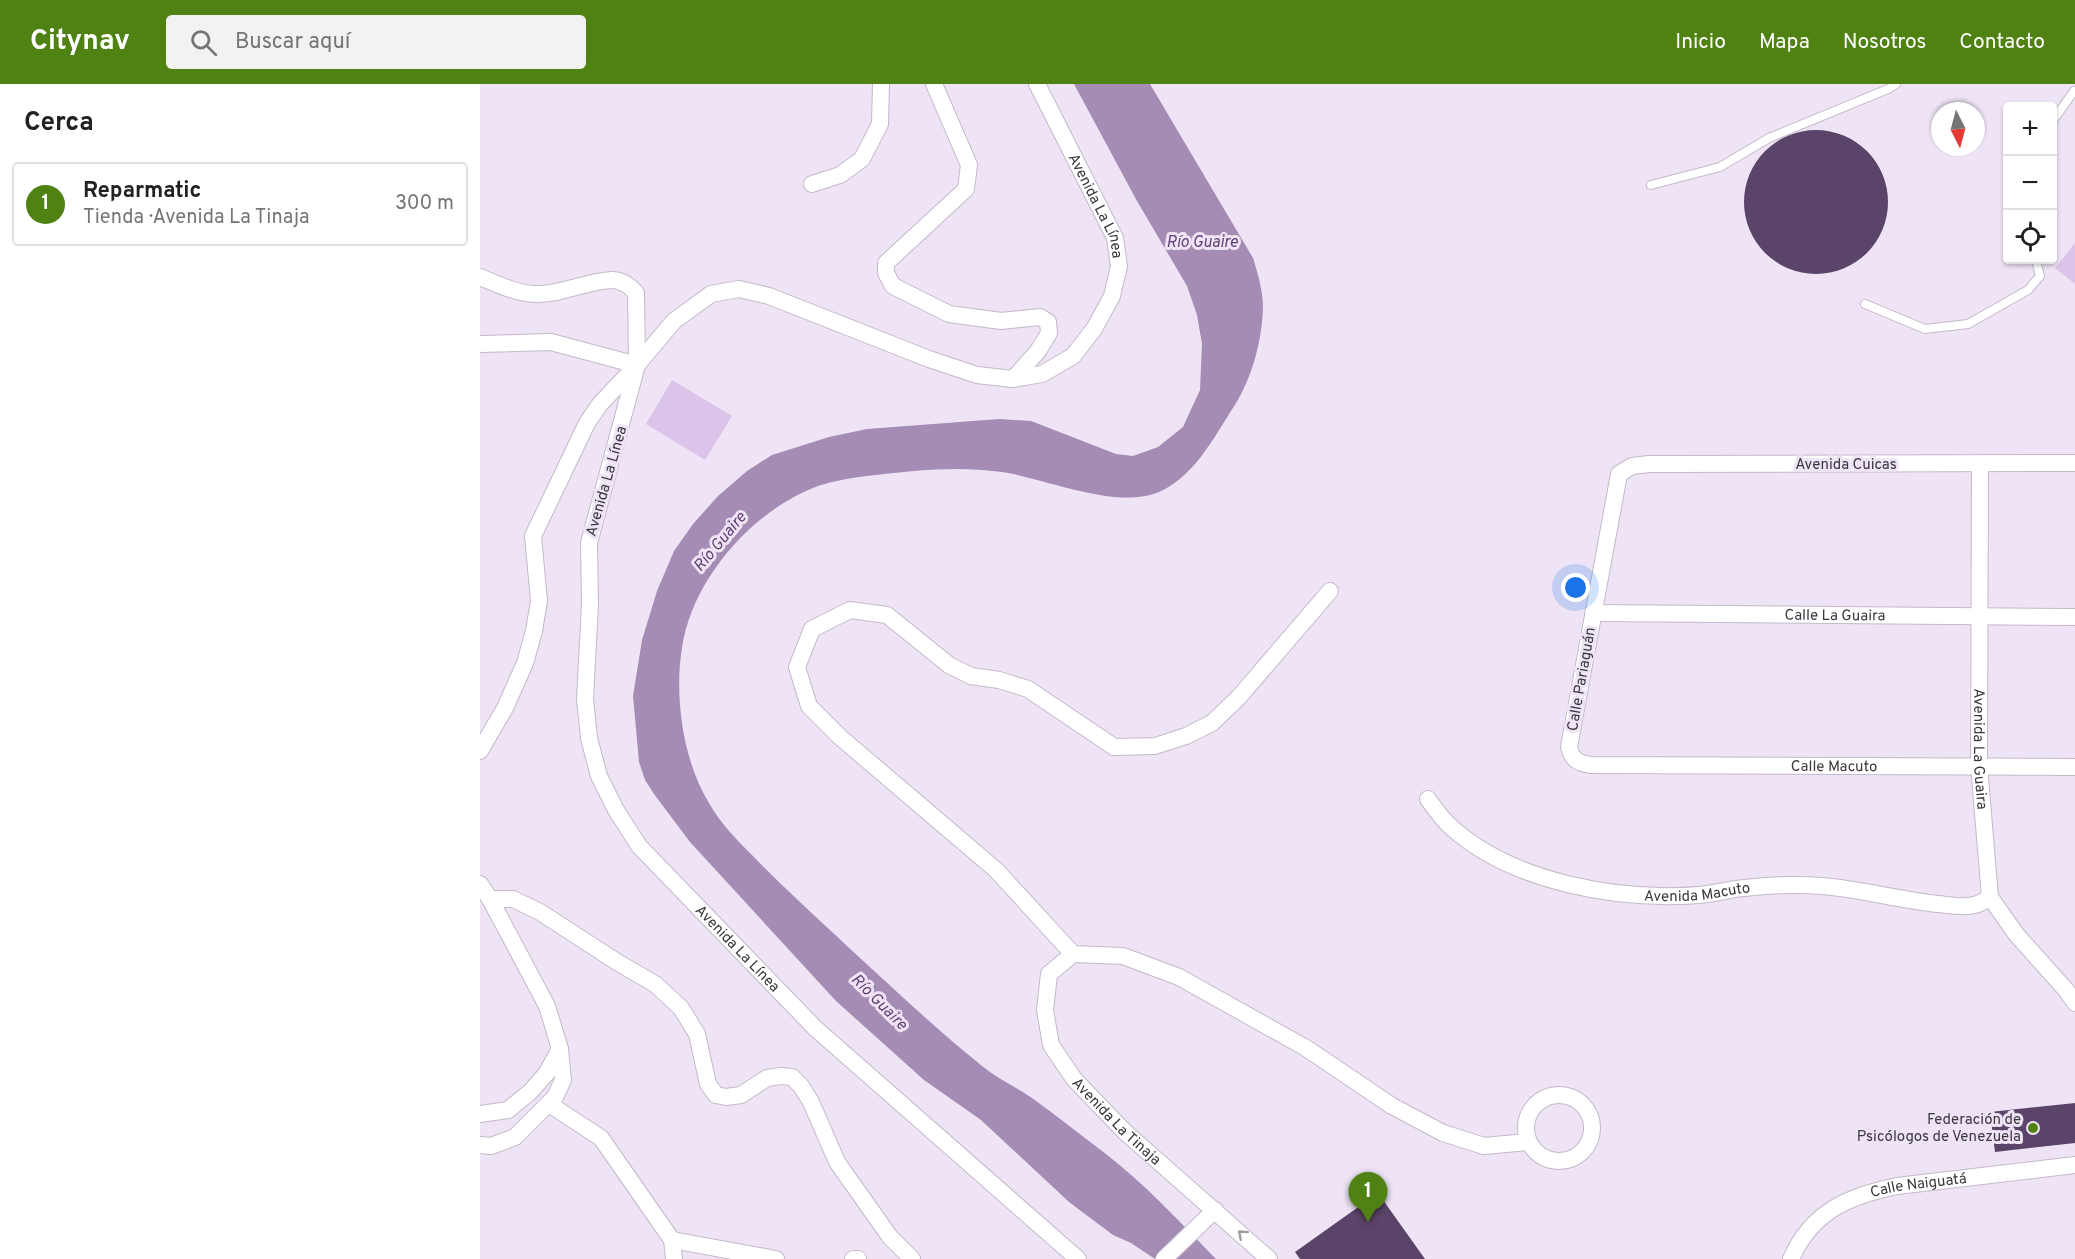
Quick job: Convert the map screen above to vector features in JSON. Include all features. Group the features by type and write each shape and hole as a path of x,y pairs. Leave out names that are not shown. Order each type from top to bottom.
{"street":[{"path":"812,184 840,175 862,159 880,124 881,84"},
{"path":"934,84 969,165 966,189 886,263 886,273 893,286 949,314 1001,321 1040,317 1048,322 1049,333 1038,351 1013,379"},
{"name":"Avenida La Línea","path":"1037,84 1115,238 1119,266 1112,296 1094,329 1073,356 1042,374 1013,379 977,375 886,343 769,296 739,289 711,294 674,321 637,365 589,543 590,604 585,699 589,738 598,776 639,846 814,1028 1078,1259"},
{"path":"480,277 507,288 533,294 614,280 629,284 636,293 637,365 600,404 587,423 533,536 539,601 534,631 525,663 505,708 480,750"},
{"path":"480,344 551,342 637,365"},
{"name":"Avenida Cuicas","path":"1619,474 1632,466 1649,464 2075,463"},
{"name":"Avenida La Guaira","path":"1980,464 1979,766 1990,897"},
{"name":"Calle Pariaguán","path":"1591,765 1579,763 1571,756 1569,747 1619,474"},
{"path":"1330,591 1239,698 1212,723 1186,736 1155,746 1114,747 1028,689 999,680 971,676 949,664 887,615 850,610 812,629 797,667 809,706 840,737 996,870 1073,954 1124,956 1179,977 1306,1048 1392,1106 1443,1133 1484,1146 1527,1142"},
{"name":"Calle La Guaira","path":"1593,613 2075,617"},
{"name":"Calle Macuto","path":"1591,765 2075,766"},
{"name":"Avenida Macuto","path":"1428,800 1450,827 1481,850 1503,861 1559,882 1593,890 1663,896 1701,895 1744,888 1821,886 1959,906 1975,905 1990,897"},
{"path":"480,884 490,898 547,1006 560,1049 563,1080 555,1098 515,1137 490,1146 480,1146"},
{"path":"1990,897 2016,934 2075,1003"},
{"path":"490,898 513,899 540,912 655,984 681,1008 697,1034 708,1084 716,1095 726,1098 741,1095 767,1078 792,1077 811,1102 837,1162 890,1237 912,1259"},
{"name":"Avenida La Tinaja","path":"1073,954 1049,974 1045,1010 1051,1045 1074,1079 1125,1132 1269,1259"},
{"path":"480,1114 508,1110 530,1092 546,1074 560,1049"},
{"path":"1555,1095 1576,1099 1590,1115 1592,1136 1581,1154 1562,1162 1541,1157 1527,1142 1525,1121 1536,1103 1555,1095"},
{"path":"549,1104 601,1138 672,1240 674,1259"},
{"name":"Calle Naiguatá","path":"1791,1259 1803,1236 1828,1211 1872,1191 2075,1165"},
{"path":"1164,1259 1215,1210"},
{"path":"672,1240 776,1259"},
{"path":"853,1259 858,1259"}],"lane":[{"path":"1651,185 1720,167 1769,138 1896,84"},
{"path":"2057,115 2074,91"},
{"path":"1865,304 1925,329 1968,324 2028,290 2040,276 2037,264"}],"shaded area":[{"path":"2075,243 2075,284 2055,268"},
{"path":"672,380 732,416 705,460 646,424"}],"water":[{"name":"Río Guaire","path":"1074,84 1150,84 1253,258 1263,301 1258,348 1244,388 1217,434 1201,457 1182,477 1159,492 1142,497 1103,495 1002,472 939,469 847,479 818,486 794,497 771,512 729,550 698,597 688,622 682,648 680,707 687,748 700,786 718,817 740,843 801,903 944,1034 988,1071 1032,1098 1121,1166 1216,1259 1155,1259 1131,1243 1113,1235 1069,1202 981,1120 924,1080 836,1001 690,842 645,780 639,762 633,696 642,640 657,591 674,551 693,524 718,496 747,471 772,455 829,437 867,429 999,419 1031,421 1116,454 1133,456 1158,447 1183,427 1200,390 1202,344 1197,315 1187,286 1137,201"}],"building":[{"path":"1816,130 1844,135 1867,151 1883,174 1888,202 1883,230 1867,253 1844,269 1816,274 1788,269 1765,253 1749,230 1744,202 1749,174 1765,151 1788,135"},
{"name":"Federación de Psicólogos de Venezuela","path":"2075,1103 2075,1143 1995,1152 1990,1112"},
{"path":"1378,1193 1425,1259 1300,1259 1295,1252"}],"place":[{"name":"Federación de Psicólogos de Venezuela","path":"2033,1128"},
{"name":"Reparmatic","path":"1368,1222"}]}
